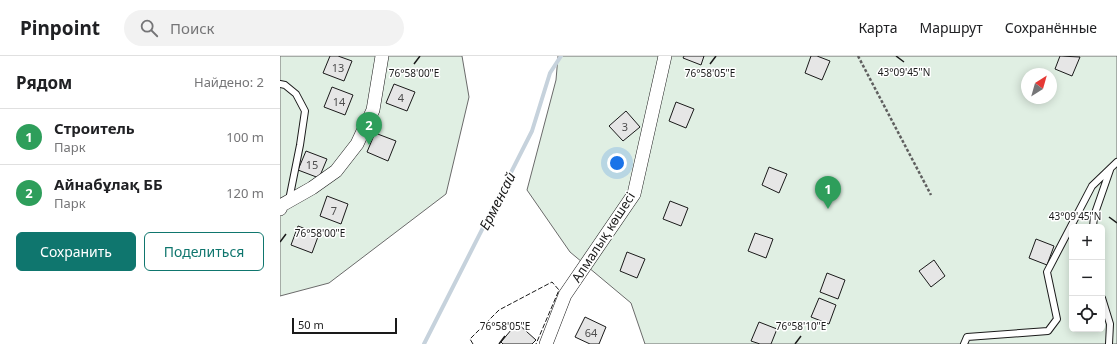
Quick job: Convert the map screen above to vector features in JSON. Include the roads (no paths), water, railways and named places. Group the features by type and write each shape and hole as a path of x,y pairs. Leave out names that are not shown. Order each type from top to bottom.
{"street":[{"path":"284,205 336,171 357,144 373,110 382,56"},
{"name":"Алмалық көшесі","path":"546,344 565,295 634,194 665,56"}],"lane":[{"path":"280,84 285,85 296,94 305,111 300,145 284,205"},
{"path":"964,344 967,337 1048,331 1057,319 1048,272 1092,186 1117,162"},
{"path":"1093,224 1094,216 1110,168"},
{"path":"1105,308 1110,324 1109,344"}],"waterway":[{"name":"Ерменсай","path":"424,344 532,131 550,73 561,56"}],"place":[{"name":"Айнабұлақ ББ","path":"369,145"},
{"name":"Строитель","path":"828,209"}]}
